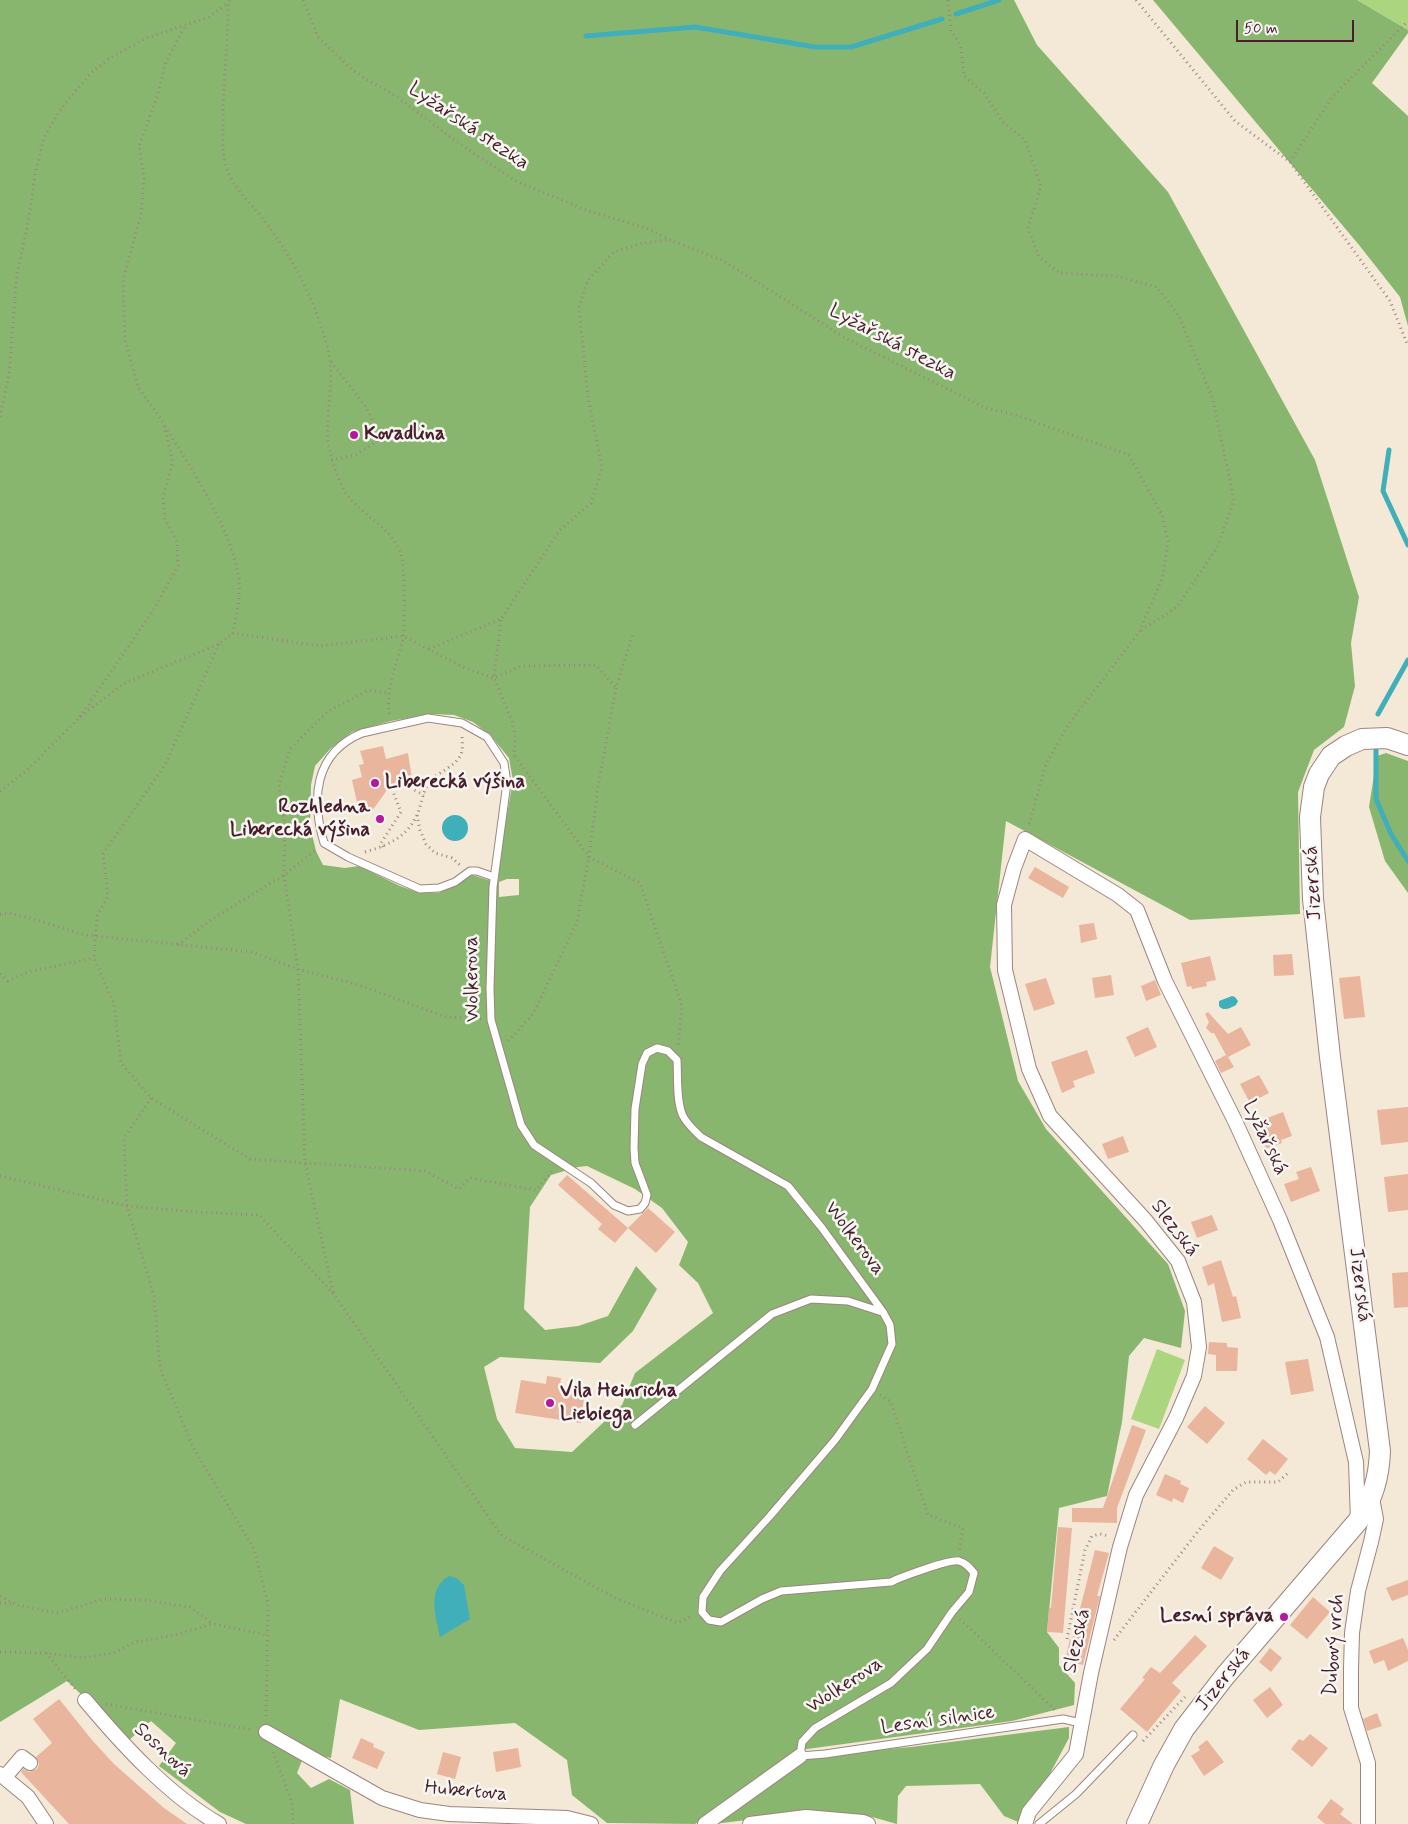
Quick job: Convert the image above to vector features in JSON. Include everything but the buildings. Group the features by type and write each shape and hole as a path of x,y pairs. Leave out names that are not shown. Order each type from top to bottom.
{"street":[{"name":"Jizerská","path":"1142,1823 1164,1765 1184,1729 1225,1676 1358,1521 1372,1498 1378,1482 1380,1451 1328,1037 1313,899 1310,816 1314,787 1319,774 1331,756 1346,746 1362,739 1386,738 1408,745"},
{"name":"Lyžařská","path":"1025,838 1118,894 1137,910 1165,981 1235,1121 1280,1220 1326,1337 1356,1462 1358,1521"},
{"name":"Slezská","path":"1025,838 1014,868 1004,905 1005,970 1029,1069 1050,1116 1146,1221 1178,1261 1194,1302 1199,1347 1194,1376 1176,1418 1136,1495 1120,1547 1091,1673 1076,1754 1029,1812 1025,1824"},
{"name":"Dubový vrch","path":"1368,1824 1368,1763 1351,1708 1351,1669 1352,1633 1358,1591 1372,1542 1376,1519 1372,1498"},
{"name":"Sosnová","path":"85,1700 110,1730 146,1766 202,1814 219,1824"},
{"name":"Hubertova","path":"266,1732 382,1798 420,1810 449,1814 567,1818 591,1824"},
{"path":"705,1824 800,1756"},
{"path":"26,1757 2,1775 28,1798 46,1824"},
{"path":"750,1824 806,1817 868,1824"}],"lane":[{"name":"Wolkerova","path":"470,871 455,882 439,888 420,889 348,857 324,843 318,823 318,788 320,775 336,750 352,737 362,733 428,718 462,723 487,737 504,763 507,782 494,877 490,989 491,1020 521,1125 534,1145 591,1183 614,1205 628,1211 640,1209 645,1203 647,1195 635,1163 634,1148 635,1109 642,1064 647,1053 656,1048 668,1051 677,1060 679,1103 682,1115 692,1128 701,1136 788,1186 822,1228 890,1325 892,1344 872,1389 835,1440 720,1571 703,1597 702,1612"},
{"path":"470,871 477,871 494,877"},
{"path":"636,1425 772,1314 811,1298 848,1301 882,1312"},
{"name":"Wolkerova","path":"800,1756 802,1742 815,1728 891,1683 927,1649 952,1612 969,1592 974,1573 967,1564 957,1560"},
{"path":"702,1612 709,1620 721,1622 762,1599 781,1591 891,1582 906,1575 957,1560"},
{"name":"Lesní silnice","path":"800,1756 1064,1719 1082,1723"},
{"path":"1039,1824 1076,1794 1133,1735"}],"path":[{"name":"Lyžařská stezka","path":"303,0 318,37 356,73 396,96 464,147 516,180 586,210 646,228 670,240 722,260 847,339 986,408 1015,415 1129,455 1162,515 1168,541 1163,577 1139,632 1068,725 1046,764 1025,838"},
{"path":"948,0 951,30 961,47 964,76 984,93 1002,122 1025,140 1041,186 1028,228 1038,257 1060,273 1115,276 1157,288 1179,316 1213,400 1234,500 1218,546 1177,607 1139,632"},
{"path":"1136,0 1235,121 1290,162 1390,301 1408,346"},
{"path":"0,417 9,374 17,274 28,223 34,174 44,137 59,112 73,94 110,58 144,39 209,17 229,2"},
{"path":"229,2 228,46 223,96 225,163 240,192 263,219 296,266 323,333 330,362 328,439 331,460 343,488 356,504 391,534 402,554 404,577 403,636 389,693 388,706 390,718"},
{"path":"1290,162 1332,97 1408,21"},
{"path":"0,791 25,772 80,717 123,684 219,644 233,633 239,580 231,548 214,510 163,422 138,387 125,339 123,280 141,214 144,177 139,146 157,96 166,62 186,24"},
{"path":"670,240 642,243 614,252 588,280 579,306 588,398 602,468 590,502 560,530 501,619 494,678 512,721 515,736 514,756 589,858 640,883 682,1006 677,1060"},
{"path":"330,362 367,408 380,439 356,455 331,460"},
{"path":"80,717 154,609 178,566 177,542 165,519 163,497 172,462 163,422"},
{"path":"429,649 501,619"},
{"path":"233,633 320,646 403,636 465,668 494,678 521,666 596,665 616,688"},
{"path":"499,1051 533,1014 577,922 616,688 633,633"},
{"path":"219,644 166,765 103,854 108,896 97,916 94,958 114,1004 121,1062 151,1098 250,1159 425,1172 459,1189 470,1178 536,1190 560,1161"},
{"path":"333,1292 305,1162 298,969 284,875 285,826 279,785 290,749 327,712 369,690 389,693"},
{"path":"348,857 383,847 397,840 409,829 417,815 427,786 436,774 457,761 462,752 462,723"},
{"path":"383,847 381,843 401,812 392,789 406,786 424,795"},
{"path":"417,815 420,830 426,844 435,853 452,858 463,868 470,871"},
{"path":"178,945 211,920 284,875 312,855"},
{"path":"0,914 9,913 85,935 252,952 298,969 359,985 446,1017 491,1020"},
{"path":"0,974 8,981 28,972 94,958"},
{"path":"151,1098 124,1138 126,1206 154,1296 160,1369 194,1449 254,1549 268,1603 266,1732 292,1803 293,1824"},
{"path":"0,1176 126,1206 198,1212 258,1214 333,1292 501,1535 617,1599 678,1623 702,1612"},
{"path":"872,1389 891,1402 928,1515 963,1528 957,1560"},
{"path":"1113,1642 1232,1490 1246,1482 1278,1482 1288,1473"},
{"path":"1067,1639 1084,1550 1092,1536 1100,1534 1112,1537 1120,1547"},
{"path":"0,1596 17,1605"},
{"path":"0,1603 57,1613 104,1599 144,1600 190,1607 213,1624 268,1636"},
{"path":"952,1612 1064,1719"},
{"path":"0,1652 46,1653 83,1658 113,1653 135,1642 170,1636 213,1624"},
{"path":"46,1653 85,1700 266,1732"}],"green space":[{"path":"0,0 1014,0 1037,45 1168,192 1315,460 1359,597 1351,643 1355,686 1344,727 1314,750 1298,792 1300,914 1190,920 1006,821 990,967 1018,1081 1046,1129 1168,1264 1185,1311 1181,1348 1144,1338 1129,1356 1122,1422 1107,1496 1059,1508 1047,1632 1059,1648 1059,1665 1075,1683 1074,1705 1012,1721 800,1750 695,1824 607,1823 572,1795 567,1760 515,1723 419,1730 340,1699 331,1758 305,1753 297,1773 311,1788 329,1779 350,1790 354,1824 246,1824 220,1812 159,1766 176,1743 151,1721 129,1740 67,1681 0,1722","holes":["431,714 454,715 473,722 490,735 509,758 513,781 498,881 494,882 473,875 465,877 452,887 438,893 420,893 400,886 359,866 345,868 323,865 316,851 310,826 311,785 315,766 331,748 352,732 391,721","507,879 519,879 519,895 499,897 499,882","587,1166 635,1189 662,1208 688,1242 679,1265 698,1283 713,1313 635,1373 622,1405 572,1452 515,1448 497,1419 484,1367 500,1357 600,1363 633,1331 657,1289 636,1266 608,1316 578,1326 545,1330 524,1309 530,1207 551,1175"]},
{"path":"1153,0 1357,0 1408,30 1408,33 1372,83 1408,116 1408,326 1400,297 1359,245"},
{"path":"1357,0 1408,0 1408,30"},
{"path":"1386,753 1408,761 1408,893 1385,861 1369,807 1377,756"},
{"path":"1157,1349 1185,1360 1159,1429 1131,1419"},
{"path":"1069,1727 1069,1738 1023,1824 1004,1816 980,1784 906,1786 898,1796 897,1824 865,1815 802,1813 714,1824 802,1760 825,1754 911,1747"}],"water":[{"path":"455,815 464,819 468,828 464,837 455,841 446,837 442,828 446,819"},
{"path":"1232,996 1238,1001 1236,1005 1225,1009 1219,1006 1219,1001"},
{"path":"449,1576 457,1578 464,1585 470,1619 440,1637 434,1604 435,1595 442,1581"}],"waterway":[{"path":"956,14 999,0"},
{"path":"586,36 695,27 815,47 851,47 942,19"},
{"path":"1389,450 1383,491 1408,545"},
{"path":"1378,714 1408,660"},
{"path":"1376,746 1376,799 1391,834 1408,861"}],"place":[{"name":"Kovadlina","path":"354,435"},
{"name":"Liberecká výšina","path":"375,783"},
{"name":"Rozhledna Liberecká výšina","path":"380,819"},
{"name":"Vila Heinricha Liebiega","path":"550,1403"},
{"name":"Lesní správa","path":"1284,1617"}]}
